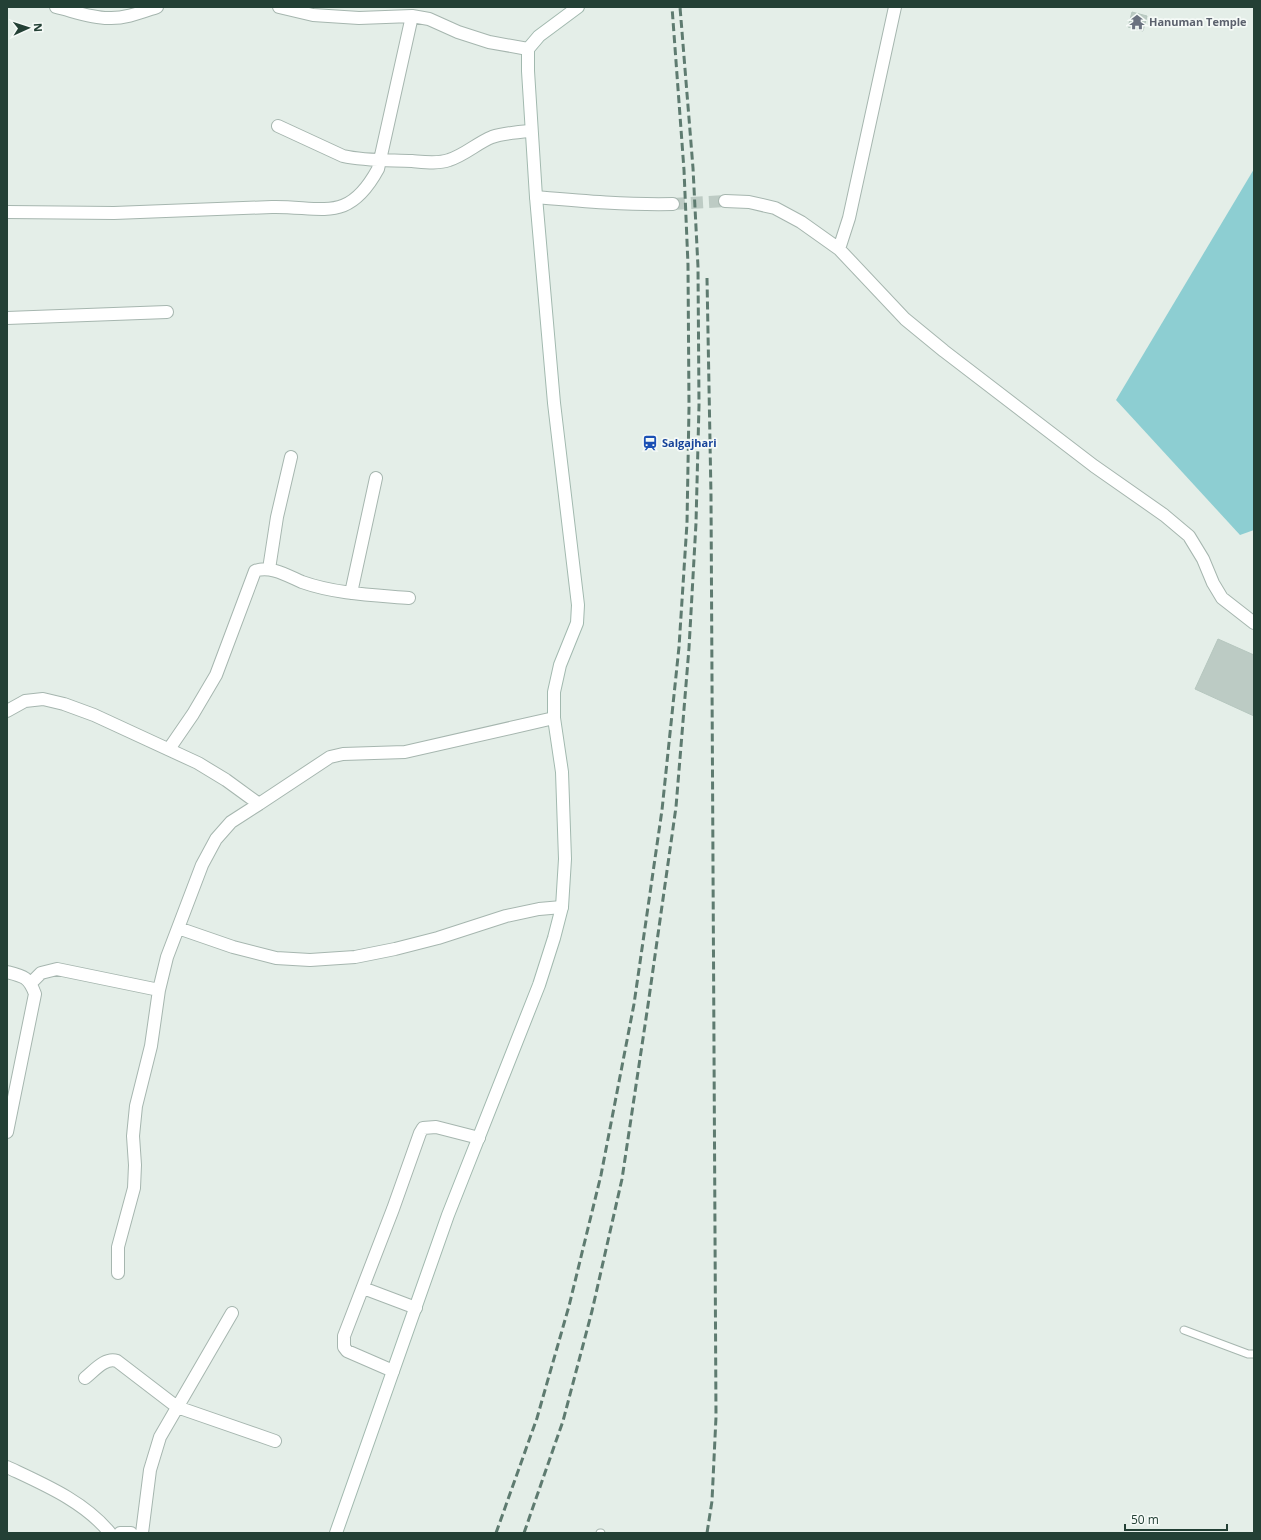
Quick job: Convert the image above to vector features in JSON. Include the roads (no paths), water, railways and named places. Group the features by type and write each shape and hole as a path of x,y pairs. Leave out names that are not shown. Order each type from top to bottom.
{"street":[{"path":"56,7 95,12 109,18 129,16 157,7"},
{"path":"279,7 313,15 359,18 412,16 430,13 458,32 489,42 528,49"},
{"path":"336,1533 448,1215 539,985 562,907 565,859 564,822 562,772 554,718 554,692 558,672 577,623 578,605 554,403 531,131 528,49 538,36 578,7"},
{"path":"839,249 849,218 895,7"},
{"path":"7,212 114,213 290,206 324,210 339,208 353,200 370,183 378,169 412,16"},
{"path":"278,126 342,156 381,160 434,162 448,160 493,137 508,133 531,131"},
{"path":"536,196 622,204 673,204"},
{"path":"725,201 749,202 774,208 801,222 839,249 905,319 922,333 1094,466 1164,515 1189,536 1203,559 1213,583 1222,598 1254,622"},
{"path":"7,318 167,312"},
{"path":"269,569 277,517 291,458"},
{"path":"351,593 376,478"},
{"path":"169,749 193,714 216,674 255,571 269,569 330,590 409,598"},
{"path":"7,711 25,701 43,699 64,704 94,715 204,766 259,804"},
{"path":"118,1273 118,1247 134,1188 135,1165 133,1136 136,1106 151,1046 167,957 202,865 216,839 231,822 330,757 343,754 405,752 554,718"},
{"path":"178,928 233,947 276,958 310,960 355,957 395,949 438,938 506,916 562,907"},
{"path":"31,983 41,972 57,969 160,990"},
{"path":"7,972 23,976 31,983 35,994 7,1132"},
{"path":"393,1371 347,1352 344,1347 344,1336 423,1128 436,1127 479,1138"},
{"path":"363,1288 416,1308"},
{"path":"142,1533 150,1470 160,1437 232,1313"},
{"path":"85,1378 105,1362 113,1360 117,1361 177,1407 276,1441"},
{"path":"7,1468 40,1483 71,1500 94,1516 110,1533"},
{"path":"120,1533 131,1533"}],"lane":[{"path":"1184,1330 1248,1354 1254,1354"}],"water":[{"path":"1254,169 1254,530 1240,535 1116,400"}],"tunnel":[{"path":"673,204 725,201"}],"railway":[{"path":"496,1533 537,1418 569,1306 601,1175 634,1004 662,810 679,647 687,523 689,407 688,265 684,170 672,7"},
{"path":"524,1533 563,1421 592,1311 622,1179 676,807 689,648 696,523 699,405 698,267 693,168 680,7"},
{"path":"707,278 711,496 716,1417 712,1501 707,1533"}],"place":[{"name":"Hanuman Temple","path":"1137,22"},
{"name":"Salgajhari","path":"650,443"}]}
